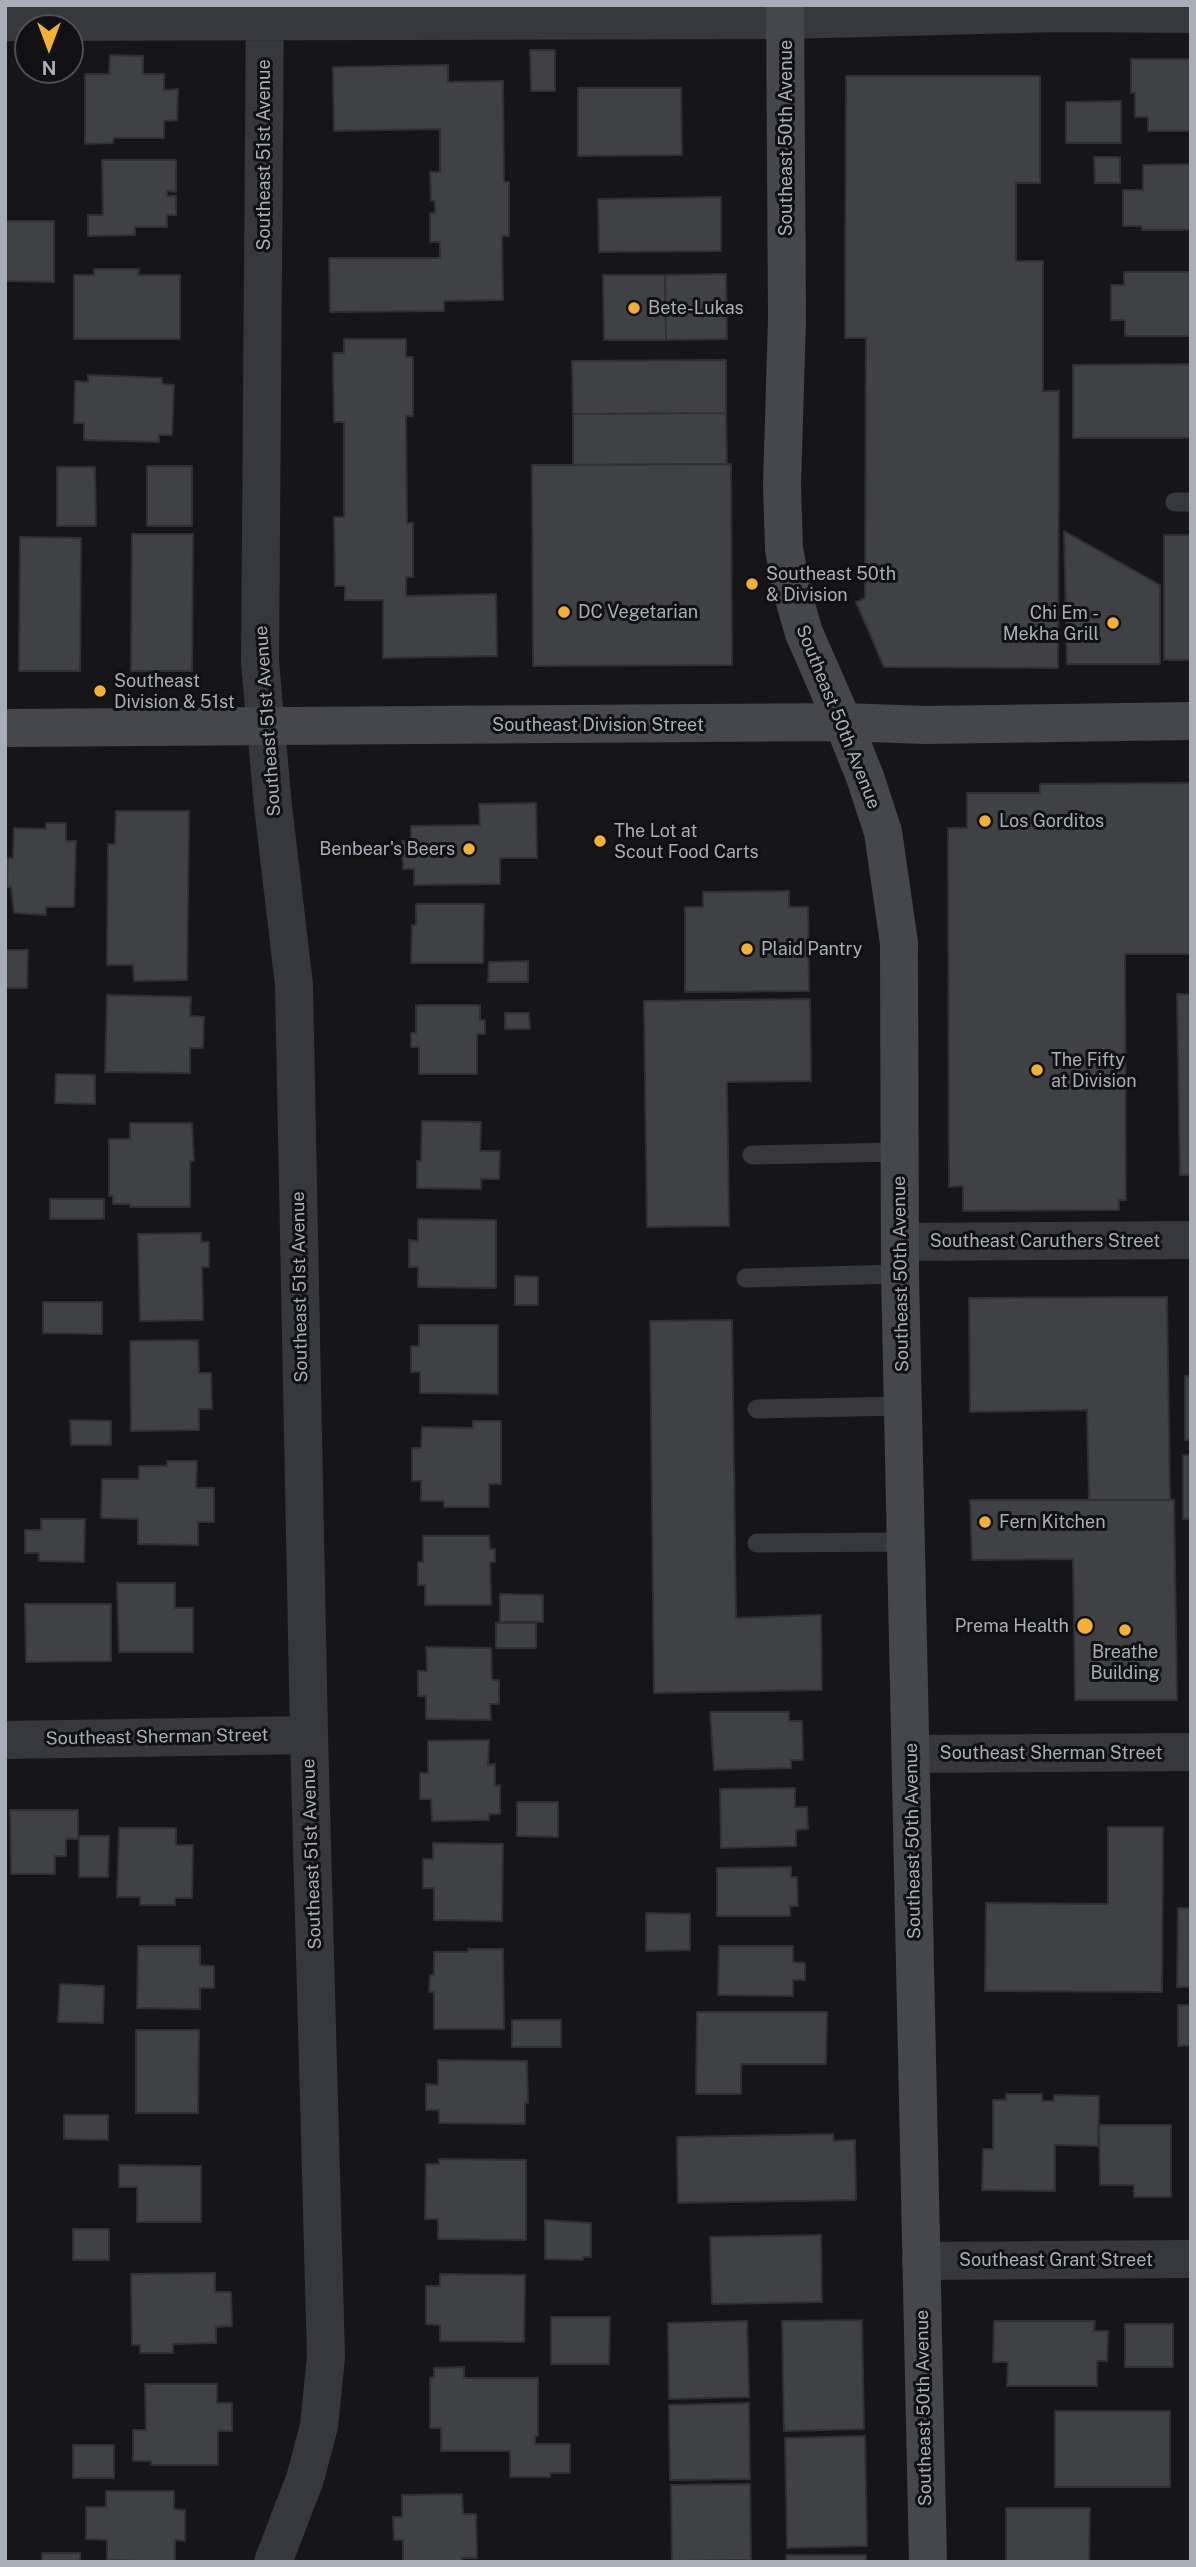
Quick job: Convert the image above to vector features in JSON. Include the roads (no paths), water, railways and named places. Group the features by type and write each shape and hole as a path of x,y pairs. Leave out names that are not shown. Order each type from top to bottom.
{"main road":[{"name":"Southeast 50th Avenue","path":"785,13 787,319 782,486 784,549 792,592 804,633 843,723 883,832 899,943 900,1258 928,2562"},
{"name":"Southeast Division Street","path":"5,728 843,723 926,725 1191,721"}],"street":[{"path":"5,22 265,13 1191,14"},
{"name":"Southeast 51st Avenue","path":"265,13 260,662 273,806 294,985 309,1735 326,2357 319,2426 306,2479 273,2562"},
{"name":"Southeast Caruthers Street","path":"900,1258 1191,1240"},
{"name":"Southeast Sherman Street","path":"5,1740 309,1735"},
{"name":"Southeast Sherman Street","path":"911,1754 1191,1752"},
{"name":"Southeast Grant Street","path":"921,2261 1191,2259"}],"lane":[{"path":"752,1155 899,1152"},
{"path":"746,1278 900,1258"},
{"path":"757,1409 903,1406"},
{"path":"757,1543 906,1542"}],"place":[{"name":"Bete-Lukas","path":"634,308"},
{"name":"Southeast 50th & Division","path":"752,584"},
{"name":"DC Vegetarian","path":"564,612"},
{"name":"Chi Em - Mekha Grill","path":"1113,623"},
{"name":"Southeast Division & 51st","path":"100,691"},
{"name":"Los Gorditos","path":"985,821"},
{"name":"The Lot at Scout Food Carts","path":"600,841"},
{"name":"Benbear's Beers","path":"469,849"},
{"name":"Plaid Pantry","path":"747,949"},
{"name":"The Fifty at Division","path":"1037,1070"},
{"name":"Fern Kitchen","path":"985,1522"},
{"name":"Prema Health","path":"1085,1626"},
{"name":"Breathe Building","path":"1125,1630"}]}
